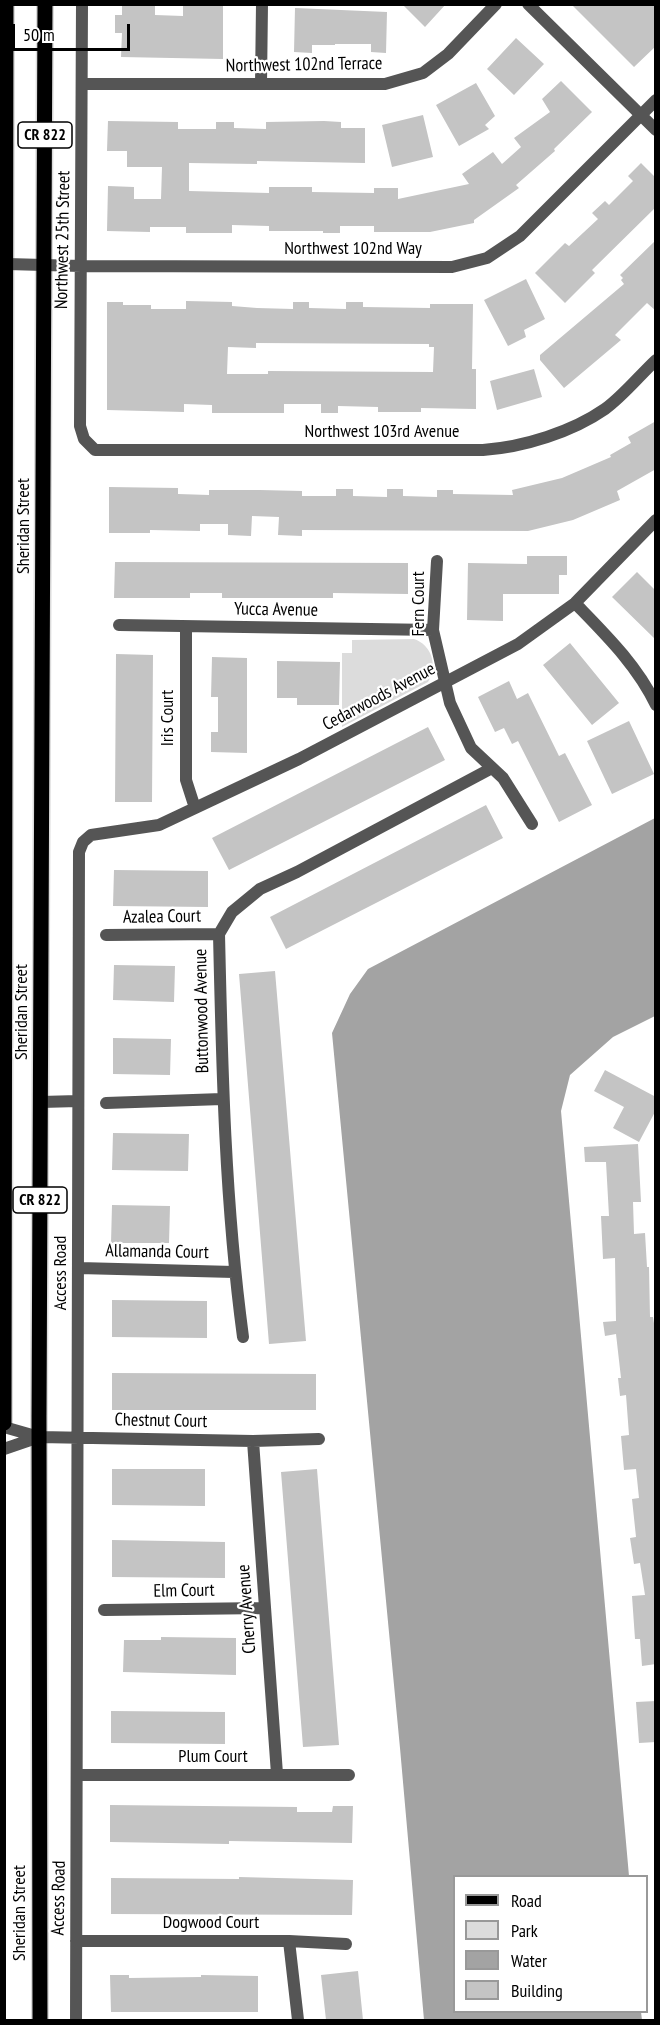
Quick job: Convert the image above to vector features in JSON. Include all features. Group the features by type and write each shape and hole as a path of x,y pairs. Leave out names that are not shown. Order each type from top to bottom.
{"main road":[{"name":"Sheridan Street","path":"4,1425 6,4"},
{"name":"Sheridan Street","path":"40,2020 39,1437 45,4"}],"street":[{"name":"Northwest 25th Street","path":"82,4 80,426 84,439"},
{"path":"261,84 262,4"},
{"name":"Northwest 102nd Terrace","path":"83,84 386,84 423,73 448,54 496,4"},
{"path":"528,4 656,130"},
{"name":"Northwest 102nd Way","path":"7,264 452,267 487,258 520,236 656,100"},
{"name":"Northwest 103rd Avenue","path":"84,439 95,450 483,450 508,448 557,434 605,408 656,360"},
{"name":"Cedarwoods Avenue","path":"83,842 91,835 159,825 299,759 518,644 575,603 656,520"},
{"name":"Fern Court","path":"437,561 433,630 450,703 471,748 503,778 532,824"},
{"path":"575,603 651,685 656,705"},
{"name":"Yucca Avenue","path":"119,625 433,630"},
{"name":"Iris Court","path":"186,627 186,780 195,808"},
{"name":"Buttonwood Avenue","path":"243,1337 234,1272 222,1099 219,934 232,912 260,889 297,872 492,768"},
{"name":"Access Road","path":"76,2020 79,852 83,842"},
{"name":"Azalea Court","path":"106,935 219,934"},
{"path":"106,1103 222,1099"},
{"path":"41,1102 78,1101"},
{"name":"Allamanda Court","path":"79,1268 234,1272"},
{"name":"Chestnut Court","path":"4,1425 39,1437 253,1441 319,1439"},
{"path":"4,1449 39,1437"},
{"name":"Cherry Avenue","path":"253,1441 277,1774"},
{"name":"Elm Court","path":"104,1610 265,1608"},
{"name":"Plum Court","path":"78,1775 349,1775"},
{"name":"Dogwood Court","path":"76,1941 289,1941 346,1944"},
{"path":"289,1941 298,2020"}],"green space":[{"path":"414,639 425,646 432,657 433,669 428,682 342,727 342,653 352,653 352,640"}],"water":[{"path":"655,818 655,1016 613,1037 570,1075 561,1111 629,1875 453,1875 453,2013 641,2013 642,2020 424,2020 332,1033 350,994 368,969"}],"building":[{"path":"122,4 155,4 155,15 183,16 183,4 223,4 223,59 121,57 122,33 115,33 115,15 122,15"},
{"path":"402,4 446,4 425,27"},
{"path":"571,4 656,4 656,46 634,67"},
{"path":"295,8 387,12 386,53 371,52 371,44 312,45 312,53 294,52"},
{"path":"516,38 544,64 514,95 487,69"},
{"path":"561,81 592,112 554,149 555,151 516,185 519,188 474,220 474,223 430,232 374,232 374,226 340,226 340,233 323,233 323,231 269,231 269,226 232,225 232,233 186,233 186,227 150,227 150,232 107,231 108,186 134,187 134,199 161,199 162,167 127,167 127,151 107,151 108,121 178,122 178,129 216,129 216,122 234,122 234,128 266,129 266,122 324,121 341,122 341,128 365,128 365,163 257,161 257,164 189,163 189,191 269,193 269,187 312,187 312,192 374,193 374,188 398,188 398,199 469,184 462,174 493,152 502,164 521,147 514,138 550,112 542,99"},
{"path":"476,83 495,116 485,125 489,129 459,146 436,105"},
{"path":"423,115 433,157 392,167 382,125"},
{"path":"641,163 656,178 656,207 592,270 595,273 565,303 535,273 565,243 569,246 598,219 592,213 605,201 609,205 633,181 628,176"},
{"path":"656,240 656,311 647,303 615,335 621,340 564,388 540,360 540,355 624,284 620,275"},
{"path":"526,279 545,319 524,330 526,337 508,346 484,300"},
{"path":"186,301 232,302 232,306 293,309 293,302 309,302 309,308 346,309 346,302 363,302 363,307 430,308 430,304 473,304 472,369 476,369 476,409 421,408 421,412 378,412 378,407 338,406 338,413 321,413 321,404 284,404 284,413 212,413 212,405 184,404 184,412 107,410 107,302 123,302 123,305 151,305 151,309 186,309","holes":["256,343 429,344 429,347 434,347 433,372 268,371 268,374 227,374 228,347 256,348"]},
{"path":"534,369 542,397 497,410 490,381"},
{"path":"656,421 656,469 617,491 620,500 573,520 528,531 302,530 302,536 278,535 279,517 252,516 251,536 228,535 228,524 200,524 200,531 150,530 150,533 109,533 109,487 178,488 178,494 209,495 209,490 260,490 302,491 302,496 336,496 336,489 353,489 353,496 387,497 387,489 403,489 403,496 437,497 437,490 453,490 453,494 513,495 512,490 562,478 611,457 610,455 631,443 628,437"},
{"path":"527,556 567,556 567,575 559,575 559,594 503,594 503,621 467,620 468,563 527,564"},
{"path":"115,562 408,563 408,594 333,593 333,598 222,598 222,593 190,593 190,598 114,598"},
{"path":"637,572 656,591 656,640 612,597"},
{"path":"570,643 619,703 592,725 543,665"},
{"path":"116,654 153,655 152,802 115,802"},
{"path":"212,657 247,658 247,753 211,752 211,732 218,732 218,697 211,697"},
{"path":"277,661 340,662 339,705 297,705 297,698 277,698"},
{"path":"509,681 517,699 528,693 559,756 565,753 592,805 559,822 518,741 512,744 504,728 495,732 478,697"},
{"path":"629,721 654,774 612,794 587,741"},
{"path":"428,727 445,760 229,870 212,838"},
{"path":"486,805 503,838 286,949 270,917"},
{"path":"114,870 208,871 208,907 113,906"},
{"path":"114,965 175,966 174,1002 113,1000"},
{"path":"275,971 306,1341 269,1344 239,974"},
{"path":"113,1038 171,1039 170,1075 113,1074"},
{"path":"605,1070 656,1097 656,1110 639,1142 613,1128 624,1107 594,1091"},
{"path":"113,1133 189,1134 188,1171 112,1170"},
{"path":"638,1144 641,1202 633,1202 634,1234 645,1233 647,1267 649,1267 650,1317 653,1317 656,1336 656,1664 642,1666 640,1639 635,1639 632,1596 645,1595 640,1563 634,1564 630,1538 636,1537 632,1499 639,1498 636,1469 624,1470 621,1436 629,1435 626,1395 620,1396 618,1378 621,1378 616,1334 605,1336 603,1322 616,1321 615,1258 603,1259 601,1216 609,1216 606,1162 585,1162 584,1147"},
{"path":"112,1205 170,1206 169,1243 111,1243"},
{"path":"112,1300 207,1301 207,1338 112,1337"},
{"path":"112,1373 316,1374 316,1410 112,1410"},
{"path":"112,1469 205,1469 205,1506 112,1505"},
{"path":"317,1469 339,1745 303,1747 281,1472"},
{"path":"112,1540 225,1542 225,1578 112,1577"},
{"path":"161,1637 236,1638 236,1675 123,1672 124,1640 161,1640"},
{"path":"656,1701 656,1742 639,1743 636,1702"},
{"path":"111,1711 225,1712 225,1744 111,1743"},
{"path":"110,1805 297,1807 297,1812 332,1812 333,1806 353,1806 352,1843 110,1842"},
{"path":"239,1877 353,1880 352,1915 111,1914 111,1878 239,1879"},
{"path":"358,1971 363,2020 326,2020 321,1975"},
{"path":"110,1975 129,1975 129,1978 201,1977 201,1975 258,1976 258,2012 111,2012"}]}
